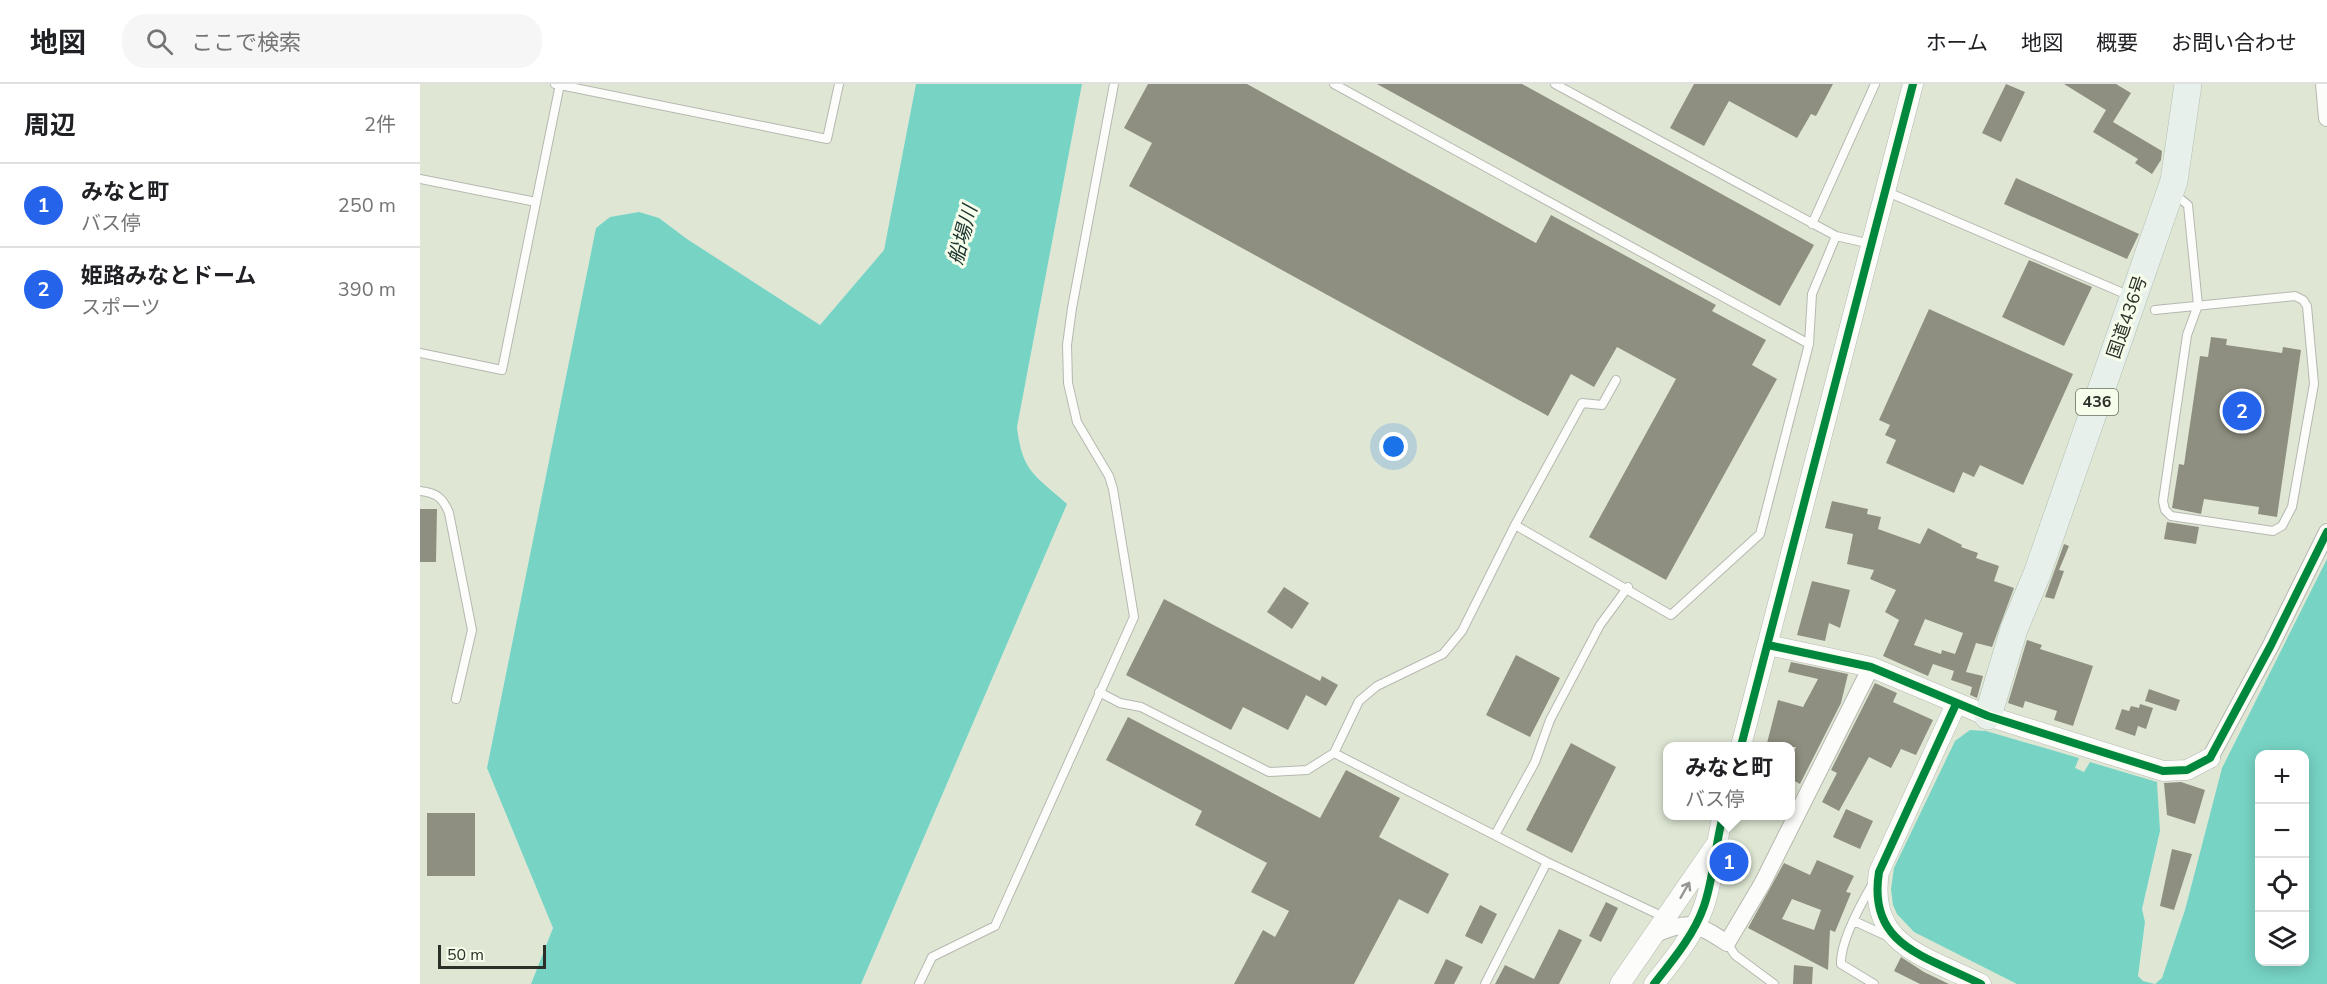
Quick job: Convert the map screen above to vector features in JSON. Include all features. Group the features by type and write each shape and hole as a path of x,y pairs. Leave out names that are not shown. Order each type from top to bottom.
{"highway":[{"name":"国道436号","path":"1988,716 2014,629 2144,304 2171,190 2188,84"}],"street":[{"path":"1742,742 1913,84"},
{"path":"2324,84 2327,118"},
{"path":"1768,645 1871,667 1988,716 2163,771 2187,770 2210,758 2271,645 2327,532"},
{"path":"1795,819 1871,667"},
{"path":"1956,704 1879,872 1876,890 1882,922 1899,942 1980,984"},
{"path":"1654,984 1675,958 1697,924 1710,885 1715,846 1722,820"},
{"path":"1661,926 1697,924 1727,943 1762,885 1794,820"},
{"path":"1620,984 1715,846"},
{"path":"1641,956 1643,984"},
{"path":"1672,984 1675,958"}],"lane":[{"path":"420,353 502,370 558,84 827,139 839,84"},
{"path":"918,984 932,957 995,926 1134,617 1113,489 1109,476 1077,422 1068,383 1067,345 1072,308 1114,84"},
{"path":"1334,84 1809,344"},
{"path":"1555,84 1812,224 1836,236 1872,244"},
{"path":"1812,224 1875,84"},
{"path":"420,179 536,202"},
{"path":"1884,191 2144,304 2198,305 2295,296 2303,300 2307,306 2313,384 2292,507 2282,526 2272,531 2171,516 2165,510 2163,501 2187,335 2198,305 2188,205 2171,190"},
{"path":"1515,525 1628,587 1671,615 1760,534 1809,344 1812,294 1836,236"},
{"path":"1099,692 1120,703 1141,707 1269,772 1307,770 1334,753 1359,701 1377,686 1443,654 1462,631 1515,525 1582,403 1602,405 1616,380"},
{"path":"420,491 438,495 444,501 449,513 472,630 456,699"},
{"path":"1495,835 1535,762 1550,720 1600,626 1628,587"},
{"path":"1334,753 1547,862 1661,926"},
{"path":"1485,984 1547,862"},
{"path":"1874,984 1841,964 1840,957 1854,921 1879,872"},
{"path":"1854,921 1899,942"},
{"path":"1727,943 1735,955 1774,984"}],"shaded area":[{"path":"420,84 916,84 884,250 820,325 687,239 659,218 596,228 487,768 553,928 531,984 420,984"},
{"path":"1082,84 2327,84 2327,559 2222,768 2185,910 2162,978 2155,984 2143,981 2138,976 2145,922 2142,909 2160,831 2085,772 2075,768 2079,758 1989,969 2017,984 861,984 1067,504 1026,467 1020,451 1017,427"}],"water":[{"name":"船場川","path":"916,84 1082,84 1017,427 1022,454 1032,472 1067,504 861,984 531,984 553,928 487,768 596,228 610,217 639,212 659,218 687,239 820,325 884,250"},
{"path":"2327,559 2327,984 2155,984 2162,978 2185,910 2222,768"},
{"path":"1970,730 1986,731 2079,758 2075,768 2084,772 2090,762 2157,782 2160,831 2142,909 2145,922 2138,976 2143,981 2155,984 2017,984 1914,932 1897,914 1891,889 1894,868 1955,741"}],"building":[{"path":"1148,84 1247,84 1536,243 1551,215 1716,305 1712,311 1766,340 1752,365 1777,379 1666,580 1589,537 1676,379 1617,347 1594,387 1571,374 1548,416 1129,186 1152,143 1124,128"},
{"path":"1377,84 1522,84 1814,245 1780,306"},
{"path":"1694,84 1833,84 1816,116 1811,114 1797,138 1729,101 1704,146 1670,128"},
{"path":"2006,84 2025,92 2001,142 1982,133"},
{"path":"2064,84 2116,84 2131,93 2113,122 2162,151 2161,160 2152,174 2135,163 2138,159 2093,132 2106,110"},
{"path":"2016,178 2139,234 2127,259 2004,204"},
{"path":"2029,260 2092,287 2064,346 2002,317"},
{"path":"1929,309 2073,374 2023,485 1980,465 1974,477 1963,472 1954,493 1886,463 1896,440 1885,435 1890,425 1879,420"},
{"path":"2211,337 2227,339 2226,345 2282,353 2283,347 2301,350 2277,517 2258,514 2259,507 2204,499 2201,514 2172,508 2179,464 2184,465 2200,356 2208,357"},
{"path":"1832,501 1868,509 1867,514 1881,517 1878,529 1920,544 1928,528 1962,545 1961,547 1978,553 1976,558 1999,566 1994,581 2014,588 1992,647 1976,643 1966,672 1983,676 1977,698 1970,695 1972,687 1951,680 1954,671 1933,664 1928,676 1883,656 1899,620 1885,612 1896,590 1870,579 1874,570 1847,564 1853,534 1825,528","holes":["1925,619 1963,633 1955,654 1942,650 1941,654 1914,645"]},
{"path":"420,509 437,509 436,562 420,562"},
{"path":"2167,522 2199,527 2196,544 2164,539"},
{"path":"2064,544 2069,546 2059,570 2064,571 2054,599 2045,597"},
{"path":"1812,581 1850,590 1840,628 1829,623 1825,641 1797,635"},
{"path":"1284,587 1309,603 1292,629 1267,612"},
{"path":"1164,599 1320,681 1322,676 1338,685 1326,706 1306,695 1288,730 1243,707 1231,730 1126,675"},
{"path":"2027,640 2042,645 2040,649 2093,666 2073,726 2054,720 2057,711 2025,701 2023,708 2008,703"},
{"path":"1516,655 1560,678 1530,737 1486,715"},
{"path":"1791,662 1848,674 1841,703 1800,784 1795,781 1795,742 1767,742 1778,700 1803,707 1818,679 1788,672"},
{"path":"1875,683 1897,693 1893,702 1933,720 1916,755 1901,749 1891,768 1869,757 1839,811 1822,802 1837,773 1831,770"},
{"path":"2149,689 2180,700 2176,711 2145,701"},
{"path":"2140,704 2153,708 2146,729 2138,726 2135,736 2115,729 2122,709 2129,711 2131,706 2139,708"},
{"path":"1128,717 1320,818 1346,770 1400,798 1379,837 1449,874 1428,914 1399,899 1354,984 1234,984 1263,930 1275,937 1289,911 1251,892 1267,863 1195,825 1202,811 1106,760"},
{"path":"1571,743 1616,767 1572,853 1526,830"},
{"path":"2181,782 2205,790 2195,824 2167,815 2164,783"},
{"path":"1846,809 1873,821 1860,849 1833,837"},
{"path":"427,813 475,813 475,876 427,876"},
{"path":"2172,849 2192,854 2174,910 2160,906"},
{"path":"1817,860 1854,876 1846,892 1851,893 1835,932 1830,930 1828,970 1748,928 1784,863 1810,875","holes":["1792,899 1821,910 1814,930 1782,919"]},
{"path":"1606,902 1618,908 1601,942 1589,936"},
{"path":"1480,905 1497,914 1482,944 1465,936"},
{"path":"1559,929 1582,940 1559,984 1495,984 1505,965 1534,979"},
{"path":"1901,957 1949,984 1920,984 1894,971"},
{"path":"1446,959 1463,967 1454,984 1434,984"},
{"path":"1794,965 1813,967 1812,984 1793,984"}],"cycle path":[{"path":"1742,742 1913,84"},
{"path":"1768,645 1871,667 1988,716 2163,771 2187,770 2210,758 2271,645 2327,532"},
{"path":"1956,704 1879,872 1878,897 1882,917 1891,933 1905,945 1921,956 1981,984"},
{"path":"1654,984 1682,947 1700,917 1710,884 1722,820"}],"place":[{"name":"姫路みなとドーム","path":"2242,411"},
{"name":"みなと町","path":"1729,862"}]}
